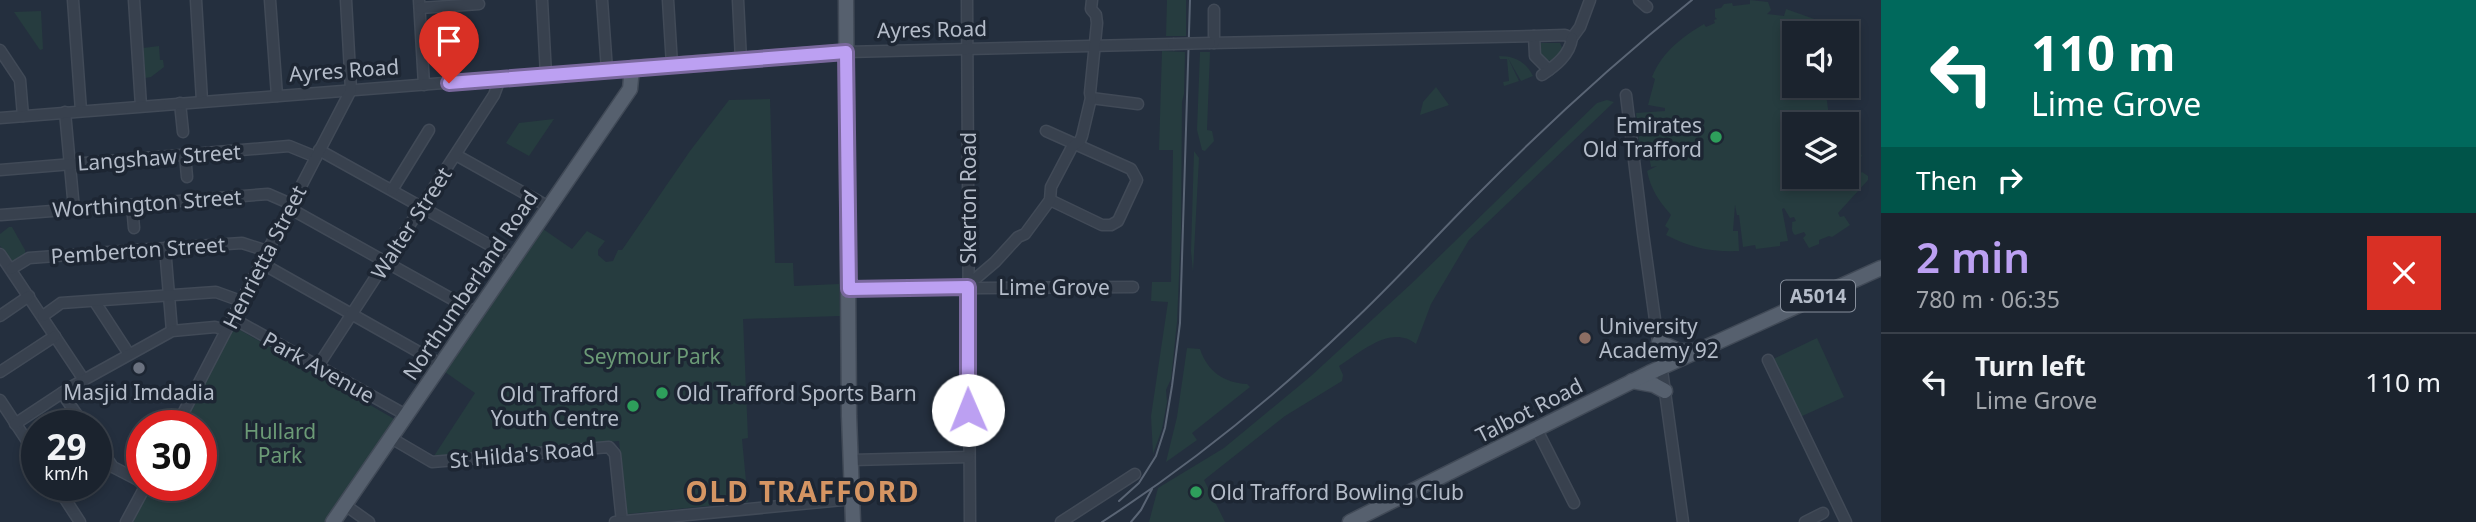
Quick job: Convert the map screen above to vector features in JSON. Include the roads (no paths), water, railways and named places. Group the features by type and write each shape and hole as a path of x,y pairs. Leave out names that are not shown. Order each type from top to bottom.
{"main road":[{"path":"846,0 853,522"},
{"name":"Ayres Road","path":"632,68 846,52"},
{"name":"Northumberland Road","path":"333,522 631,88 632,68"},
{"name":"Talbot Road","path":"1350,522 1661,367 1881,268"},
{"path":"1659,342 1679,351 1700,350"},
{"path":"1632,381 1665,391"}],"street":[{"path":"73,0 81,111"},
{"path":"134,0 141,106"},
{"path":"196,0 202,101"},
{"path":"270,0 277,96"},
{"path":"346,0 351,90"},
{"path":"542,0 547,75"},
{"path":"602,0 607,70"},
{"path":"668,0 672,65"},
{"path":"738,0 741,60"},
{"name":"Skerton Road","path":"967,0 970,522"},
{"path":"968,286 1018,237 1025,234 1051,200 1050,190 1072,147 1080,141 1091,98 1097,23 1096,15 1091,9 1092,0"},
{"path":"1535,36 1535,56 1546,73 1563,58 1572,45 1572,38 1580,27 1590,0"},
{"path":"424,85 419,4 480,4"},
{"path":"1212,43 1214,10"},
{"name":"Ayres Road","path":"846,52 1535,36 1572,38"},
{"path":"0,50 20,80 23,116"},
{"name":"Ayres Road","path":"0,118 632,68"},
{"name":"Walter Street","path":"318,366 456,155 494,95 500,79"},
{"name":"Henrietta Street","path":"185,410 351,90"},
{"path":"1626,95 1683,522"},
{"path":"1091,98 1138,104"},
{"path":"180,103 183,132"},
{"path":"65,113 74,209"},
{"path":"1046,131 1131,169 1136,177 1135,187 1118,221 1108,226 1051,200"},
{"path":"392,190 423,135"},
{"name":"Langshaw Street","path":"0,170 289,146 317,154 392,190 513,258"},
{"path":"185,155 187,177"},
{"path":"456,155 549,207"},
{"name":"Worthington Street","path":"1,215 268,194 477,313"},
{"path":"132,205 134,228"},
{"name":"Pemberton Street","path":"11,269 29,258 165,248 242,243 267,251"},
{"path":"165,248 172,331"},
{"path":"1,258 58,340 74,383 80,410"},
{"path":"261,263 440,364"},
{"name":"Lime Grove","path":"849,289 968,286 1133,287"},
{"path":"44,319 61,303 216,292 241,301"},
{"path":"0,316 32,301"},
{"path":"94,302 129,354"},
{"name":"Park Avenue","path":"232,318 406,415"},
{"path":"15,424 74,383 172,331 215,327 226,330"},
{"path":"0,372 58,340"},
{"path":"1768,360 1846,522"},
{"path":"0,400 21,433"},
{"path":"1537,430 1574,503"},
{"name":"St Hilda's Road","path":"391,438 432,462 609,447 615,454 622,522"},
{"path":"852,460 969,457"},
{"path":"1061,522 1135,474"},
{"path":"615,522 853,499"},
{"path":"66,501 80,522"},
{"path":"126,522 136,501"},
{"path":"345,505 369,522"}],"tram line":[{"path":"1119,501 1139,483 1156,456 1165,428 1172,386 1180,323 1190,0"},
{"path":"1102,522 1199,454 1292,378 1554,120 1692,0"},
{"path":"1131,522 1152,489"}],"place":[{"name":"Emirates Old Trafford","path":"1716,137"},
{"name":"University Academy 92","path":"1585,338"},
{"name":"Masjid Imdadia","path":"139,368"},
{"name":"Old Trafford Sports Barn","path":"662,393"},
{"name":"Old Trafford Youth Centre","path":"633,406"},
{"name":"Old Trafford Bowling Club","path":"1196,492"}],"district":[{"name":"OLD TRAFFORD","path":"803,491"}],"park label":[{"name":"Seymour Park","path":"652,356"},
{"name":"Hullard Park","path":"280,443"}]}
